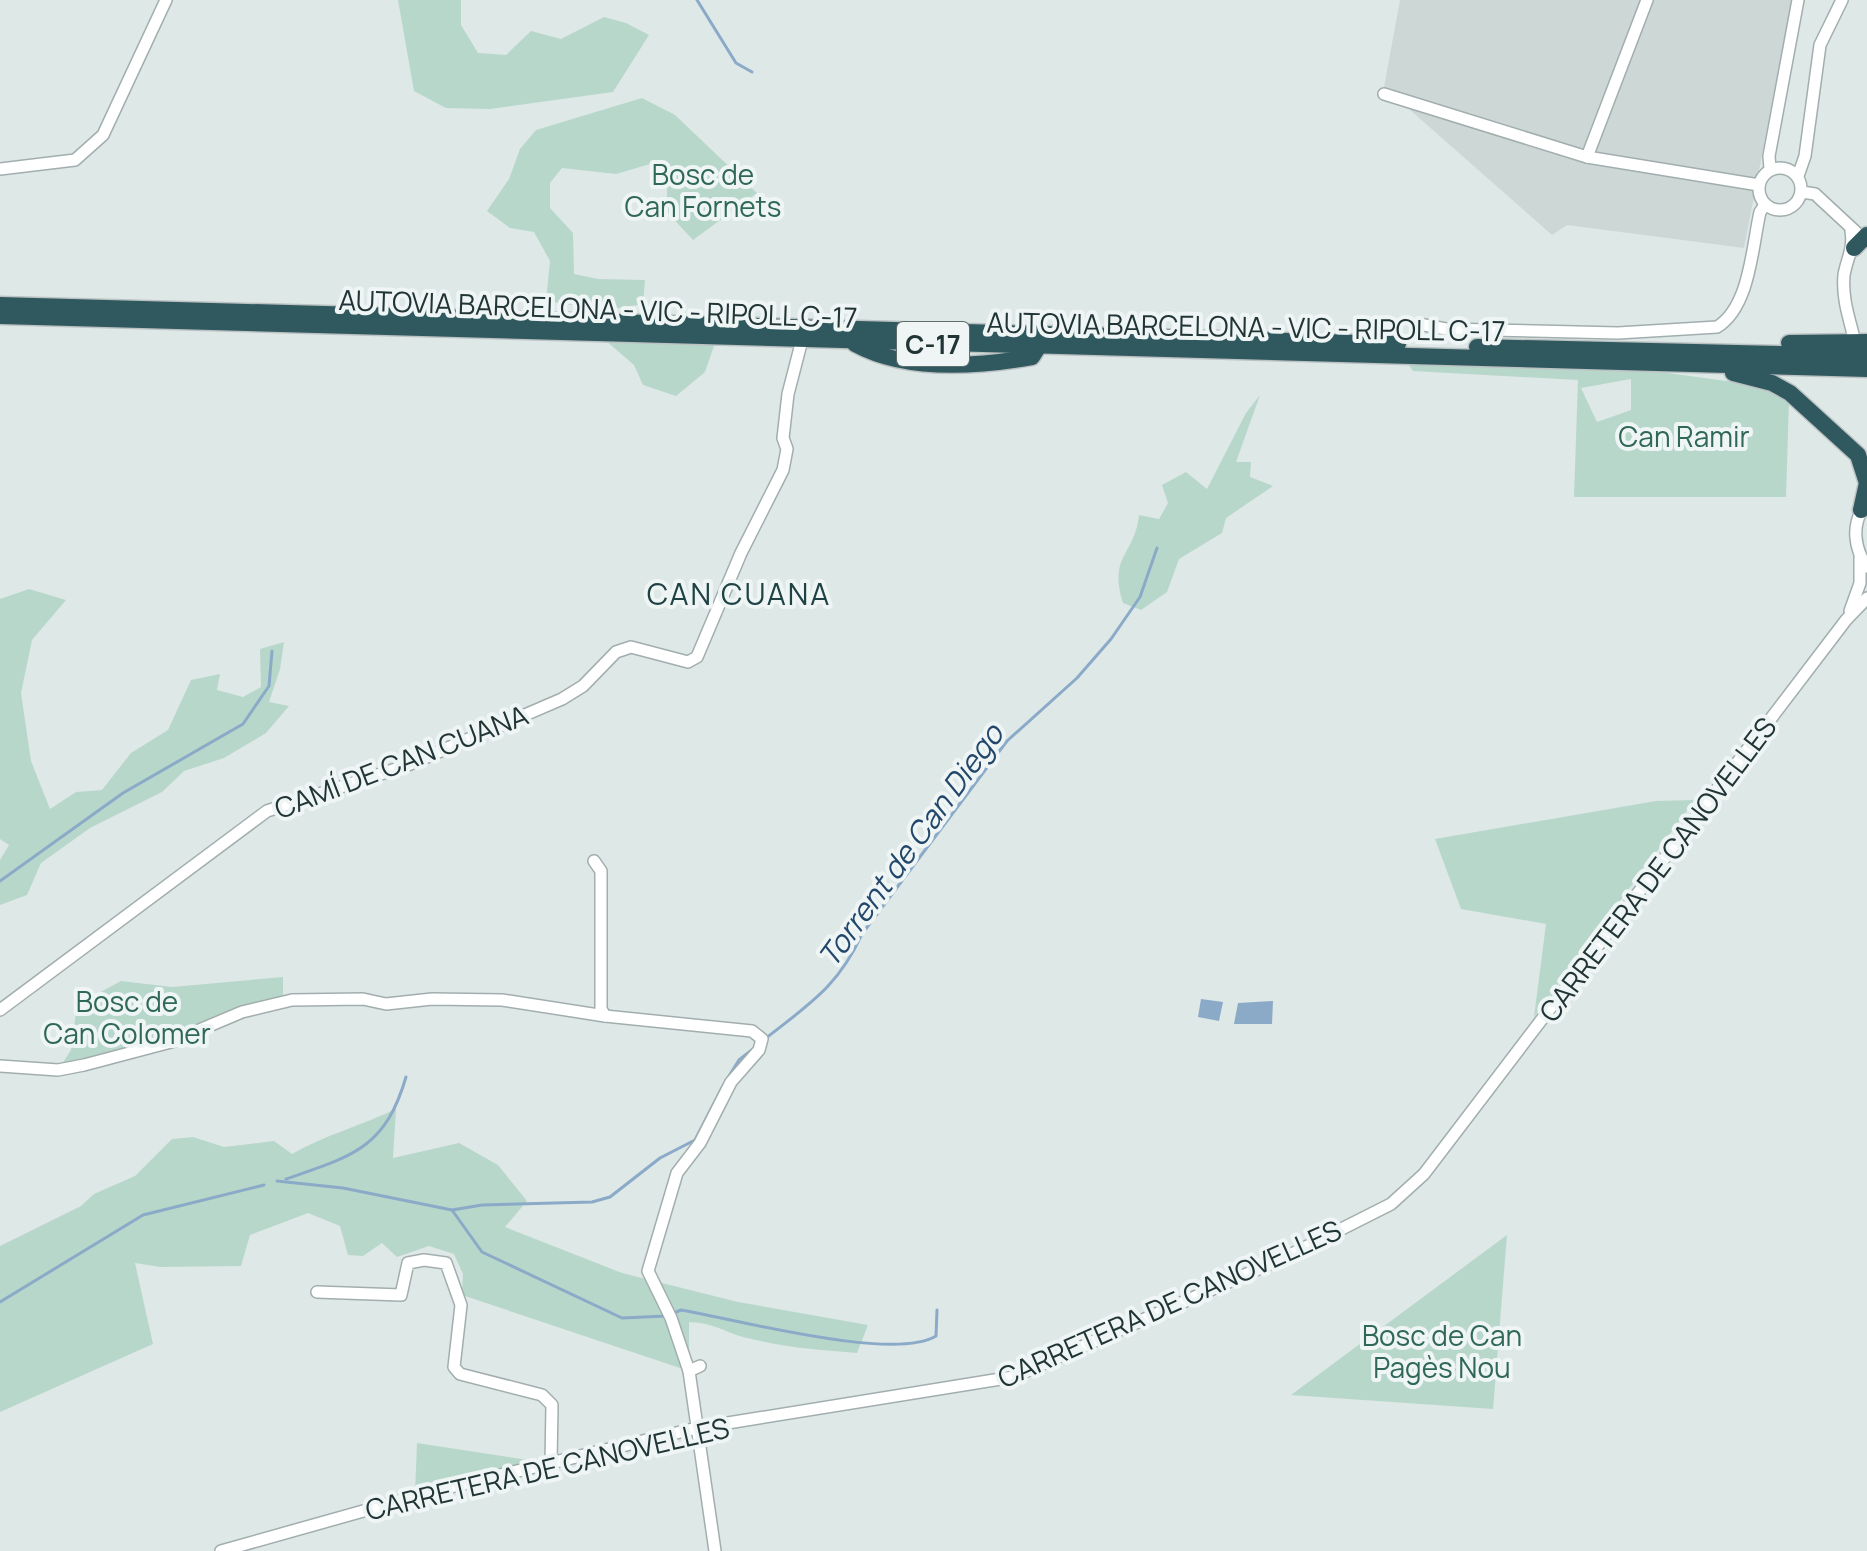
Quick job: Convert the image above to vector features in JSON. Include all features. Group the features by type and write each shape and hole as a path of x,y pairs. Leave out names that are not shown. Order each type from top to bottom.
{"highway":[{"name":"AUTOVIA BARCELONA - VIC - RIPOLL C-17","path":"0,305 1867,356"},
{"name":"AUTOVIA BARCELONA - VIC - RIPOLL C-17","path":"0,316 850,341 875,355 919,362 987,364 1032,357 1039,346 1275,352 1299,361 1332,362 1342,367 1351,362 1394,361 1407,356 1867,369"},
{"path":"1645,350 1700,344 1860,338"},
{"path":"1680,364 1743,374 1790,393 1858,455 1867,483 1864,506"}],"street":[{"path":"0,169 75,160 103,135 166,0"},
{"path":"1587,157 1647,0"},
{"path":"1759,185 1770,169 1769,156 1798,0"},
{"path":"1765,205 1785,210 1795,205 1802,192 1798,176 1805,156 1820,45 1842,0"},
{"path":"1384,94 1587,157 1759,185"},
{"path":"1770,169 1781,167 1798,176"},
{"path":"1759,185 1765,205"},
{"path":"1802,192 1815,194 1859,238 1846,266 1843,288 1860,338"},
{"path":"1419,324 1446,329 1618,333 1717,327 1731,319 1742,293 1760,212 1765,205"},
{"name":"CAMÍ DE CAN CUANA","path":"0,1010 267,811 408,765 562,699 583,686 616,652 631,647 688,662 697,657 741,553 783,470 787,449 783,438 788,394 802,340"},
{"name":"CARRETERA DE CANOVELLES","path":"1846,620 1860,583 1864,562 1856,525 1864,506"},
{"name":"CARRETERA DE CANOVELLES","path":"221,1551 551,1463 697,1428 1013,1377 1290,1255 1391,1204 1424,1174 1846,620 1867,598"},
{"path":"594,861 601,871 601,1009 605,1016"},
{"path":"0,1066 58,1070 84,1065 171,1042 242,1012 292,1000 363,999 386,1004 432,999 502,1000 605,1016 749,1030 762,1039 759,1050 731,1082 700,1143 677,1173 648,1271 694,1368 697,1428 715,1551"},
{"path":"317,1292 401,1295 408,1263 424,1260 446,1263 461,1305 454,1367 460,1374 542,1395 552,1405 551,1463"}],"shaded area":[{"path":"1400,0 1792,0 1744,248 1567,225 1552,235 1384,87"}],"green space":[{"name":"Bosc de Can Fornets","path":"398,0 461,0 461,25 478,53 506,55 531,31 561,39 604,17 626,23 649,35 613,92 490,109 446,108 414,91"},
{"name":"Bosc de Can Fornets","path":"642,98 675,115 757,193 693,240 667,212 667,173 650,164 616,174 562,168 550,183 550,208 573,233 574,274 598,279 645,280 643,304 606,310 546,301 550,261 534,232 510,228 487,211 509,179 520,149 536,130"},
{"path":"605,340 715,343 705,372 676,396 643,385 634,365"},
{"name":"Can Ramir","path":"1407,362 1631,368 1763,386 1789,401 1786,497 1574,497 1578,380 1413,371","holes":["1631,379 1631,410 1597,422 1581,388"]},
{"path":"1260,395 1236,462 1251,462 1250,477 1273,486 1226,518 1222,533 1179,559 1167,592 1141,610 1123,603 1119,587 1120,565 1133,539 1139,515 1159,519 1168,503 1162,485 1186,472 1207,489 1246,413"},
{"path":"29,589 66,600 32,640 21,693 31,761 50,809 76,792 102,790 131,753 168,730 191,680 220,674 217,690 243,697 261,687 260,649 284,642 280,669 269,702 289,706 266,733 224,758 184,771 162,792 90,828 41,863 27,895 0,905 0,860 9,845 0,839 0,599"},
{"path":"1695,800 1534,1017 1546,924 1461,909 1435,839 1656,801"},
{"name":"Bosc de Can Colomer","path":"283,977 283,1001 171,1042 58,1070 71,1050 77,1005 121,981 172,987"},
{"path":"396,1109 393,1158 459,1143 498,1165 527,1201 505,1227 622,1273 738,1302 868,1325 857,1353 772,1343 689,1322 689,1371 462,1295 463,1274 454,1254 429,1246 397,1257 382,1243 363,1256 348,1255 340,1226 308,1213 250,1235 241,1266 160,1267 135,1263 153,1344 0,1412 0,1246 81,1206 94,1194 135,1176 172,1139 193,1137 224,1147 274,1141 292,1154"},
{"name":"Bosc de Can Pagès Nou","path":"1507,1235 1493,1409 1291,1395"},
{"path":"417,1443 535,1461 415,1493"}],"water":[{"path":"1201,999 1223,1002 1219,1021 1198,1017"},
{"path":"1273,1001 1272,1024 1234,1024 1238,1003"}],"waterway":[{"path":"697,0 736,63 752,72"},
{"name":"Torrent de Can Diego","path":"765,1039 832,981 862,934 1007,741 1077,678 1111,639 1140,597 1157,548"},
{"path":"0,881 123,793 243,724 269,686 272,651"},
{"name":"Torrent de Can Diego","path":"729,1076 739,1060 753,1049"},
{"path":"286,1179 347,1156 376,1135 398,1101 406,1077"},
{"name":"Torrent de Can Diego","path":"452,1210 482,1205 592,1202 610,1197 660,1158 695,1140 723,1086"},
{"path":"277,1181 343,1188 452,1210 482,1252 622,1318 667,1316"},
{"path":"0,1302 143,1215 264,1185"},
{"path":"674,1313 681,1310 813,1336 886,1344 915,1343 936,1336 937,1310"}],"district":[{"name":"CAN CUANA","path":"739,593"}]}
